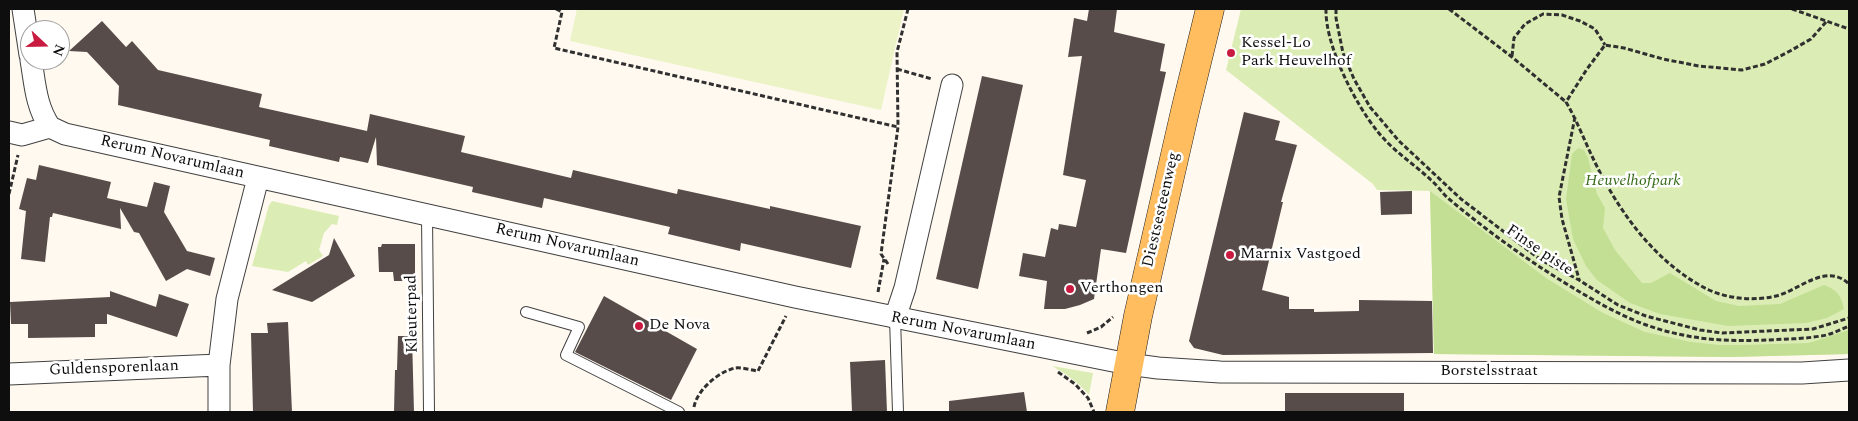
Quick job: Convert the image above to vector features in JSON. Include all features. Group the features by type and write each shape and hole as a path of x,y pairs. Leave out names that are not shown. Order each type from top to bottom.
{"main road":[{"name":"Diestsesteenweg","path":"1120,412 1138,316 1210,9"}],"street":[{"path":"16,133 50,127 42,115 33,70"},
{"path":"895,318 905,288 952,85"},
{"name":"Rerum Novarumlaan","path":"50,127 65,134 794,297 1128,364"},
{"path":"219,412 219,365 227,300 258,178"},
{"name":"Borstelsstraat","path":"1128,364 1220,372 1802,373 1849,370"},
{"name":"Guldensporenlaan","path":"9,374 219,365"}],"lane":[{"name":"Kleuterpad","path":"427,216 429,412"},
{"path":"526,312 579,327 566,355 679,412"},
{"path":"895,318 898,412"}],"path":[{"path":"556,9 562,12 554,48 898,127"},
{"path":"905,288 881,254 898,127 897,52 908,9"},
{"name":"Finse piste","path":"1326,9 1332,42 1346,82 1377,132 1433,181 1447,197 1494,236 1551,276 1617,313 1648,326 1678,334 1723,341 1798,339 1823,336 1849,326"},
{"path":"1336,9 1343,53 1354,79 1370,107 1399,141 1468,204 1541,260 1579,280 1618,305 1646,316 1700,330 1722,333 1813,329 1849,318"},
{"path":"1448,9 1512,57 1566,102 1575,117 1591,156 1619,204 1647,244 1683,273 1710,290 1739,299 1777,296 1830,274 1844,279 1849,284"},
{"path":"1792,9 1849,29"},
{"path":"1512,57 1514,38 1525,24 1543,14 1562,15 1580,21 1595,29 1605,46 1699,66 1742,70 1765,64 1797,47 1811,39 1826,22"},
{"path":"1566,102 1586,69 1605,46"},
{"path":"897,69 952,85"},
{"path":"1575,117 1559,197 1562,219 1579,280"},
{"path":"9,194 16,133"},
{"path":"874,314 884,258"},
{"path":"692,412 696,398 712,380 735,368 758,371 794,297"},
{"path":"1080,335 1101,327 1116,313 1121,311 1138,316"},
{"path":"1038,347 1059,374 1075,384 1088,398 1094,412"}],"green space":[{"path":"577,9 904,9 881,110 570,41"},
{"name":"Heuvelhofpark","path":"1241,9 1849,9 1849,354 1731,357 1434,354 1430,191 1377,190 1373,184 1226,70"},
{"path":"1578,148 1584,150 1588,158 1597,194 1605,208 1603,228 1615,250 1642,283 1651,283 1670,273 1716,301 1739,306 1780,304 1824,285 1838,294 1844,309 1827,318 1806,323 1728,326 1660,314 1630,303 1597,280 1586,266 1573,239 1566,199 1572,154"},
{"path":"1430,191 1546,278 1603,313 1645,332 1691,342 1742,345 1809,343 1849,330 1849,354 1731,357 1434,354"},
{"path":"272,201 339,216 337,225 332,224 324,233 319,250 323,256 308,265 306,261 288,272 252,266 269,205"},
{"path":"1052,366 1093,373 1089,395 1081,386"}],"building":[{"path":"1089,9 1117,9 1114,32 1165,44 1160,71 1166,72 1126,253 1101,249 1094,299 1065,309 1044,309 1047,281 1019,276 1023,253 1045,257 1051,228 1058,230 1059,224 1076,227 1086,180 1063,175 1082,56 1068,57 1074,18 1087,21"},
{"path":"102,21 126,47 132,41 158,70 262,94 259,107 367,131 370,114 465,136 461,152 571,178 573,170 677,194 678,189 770,209 770,206 861,226 851,268 741,243 740,251 668,234 670,227 544,198 542,208 472,192 473,187 377,165 376,137 368,163 340,157 339,162 269,146 270,140 118,105 119,86 87,52 70,50"},
{"path":"982,76 1023,85 978,289 936,279"},
{"path":"1244,112 1280,121 1275,140 1297,145 1281,202 1283,202 1262,290 1289,297 1289,309 1314,309 1314,312 1359,311 1359,300 1432,301 1433,353 1223,355 1194,348 1189,341"},
{"path":"39,165 111,182 107,198 147,207 154,182 170,186 164,212 187,251 215,258 210,276 187,269 166,281 139,233 134,232 120,208 121,229 53,213 52,217 50,217 45,262 21,259 26,211 19,209 27,178 36,180"},
{"path":"1412,191 1412,214 1381,215 1380,192"},
{"path":"334,238 355,276 312,302 272,290 329,255"},
{"path":"382,244 415,244 415,281 394,281 393,272 379,272 378,247 381,247"},
{"path":"110,291 156,307 159,294 189,304 177,337 107,314 107,324 95,324 95,337 28,338 28,324 11,324 10,302 110,297"},
{"name":"De Nova","path":"604,296 697,349 671,400 575,352"},
{"path":"288,322 292,412 253,412 251,333 268,333 267,323"},
{"path":"398,336 412,336 414,412 394,412"},
{"path":"885,360 887,412 852,412 850,362"},
{"path":"1024,392 1027,412 949,412 949,401"},
{"path":"1285,393 1404,393 1404,412 1285,412"}],"place":[{"name":"Kessel-Lo Park Heuvelhof","path":"1231,53"},
{"name":"Marnix Vastgoed","path":"1230,255"},
{"name":"Verthongen","path":"1070,289"},
{"name":"De Nova","path":"639,326"}]}
